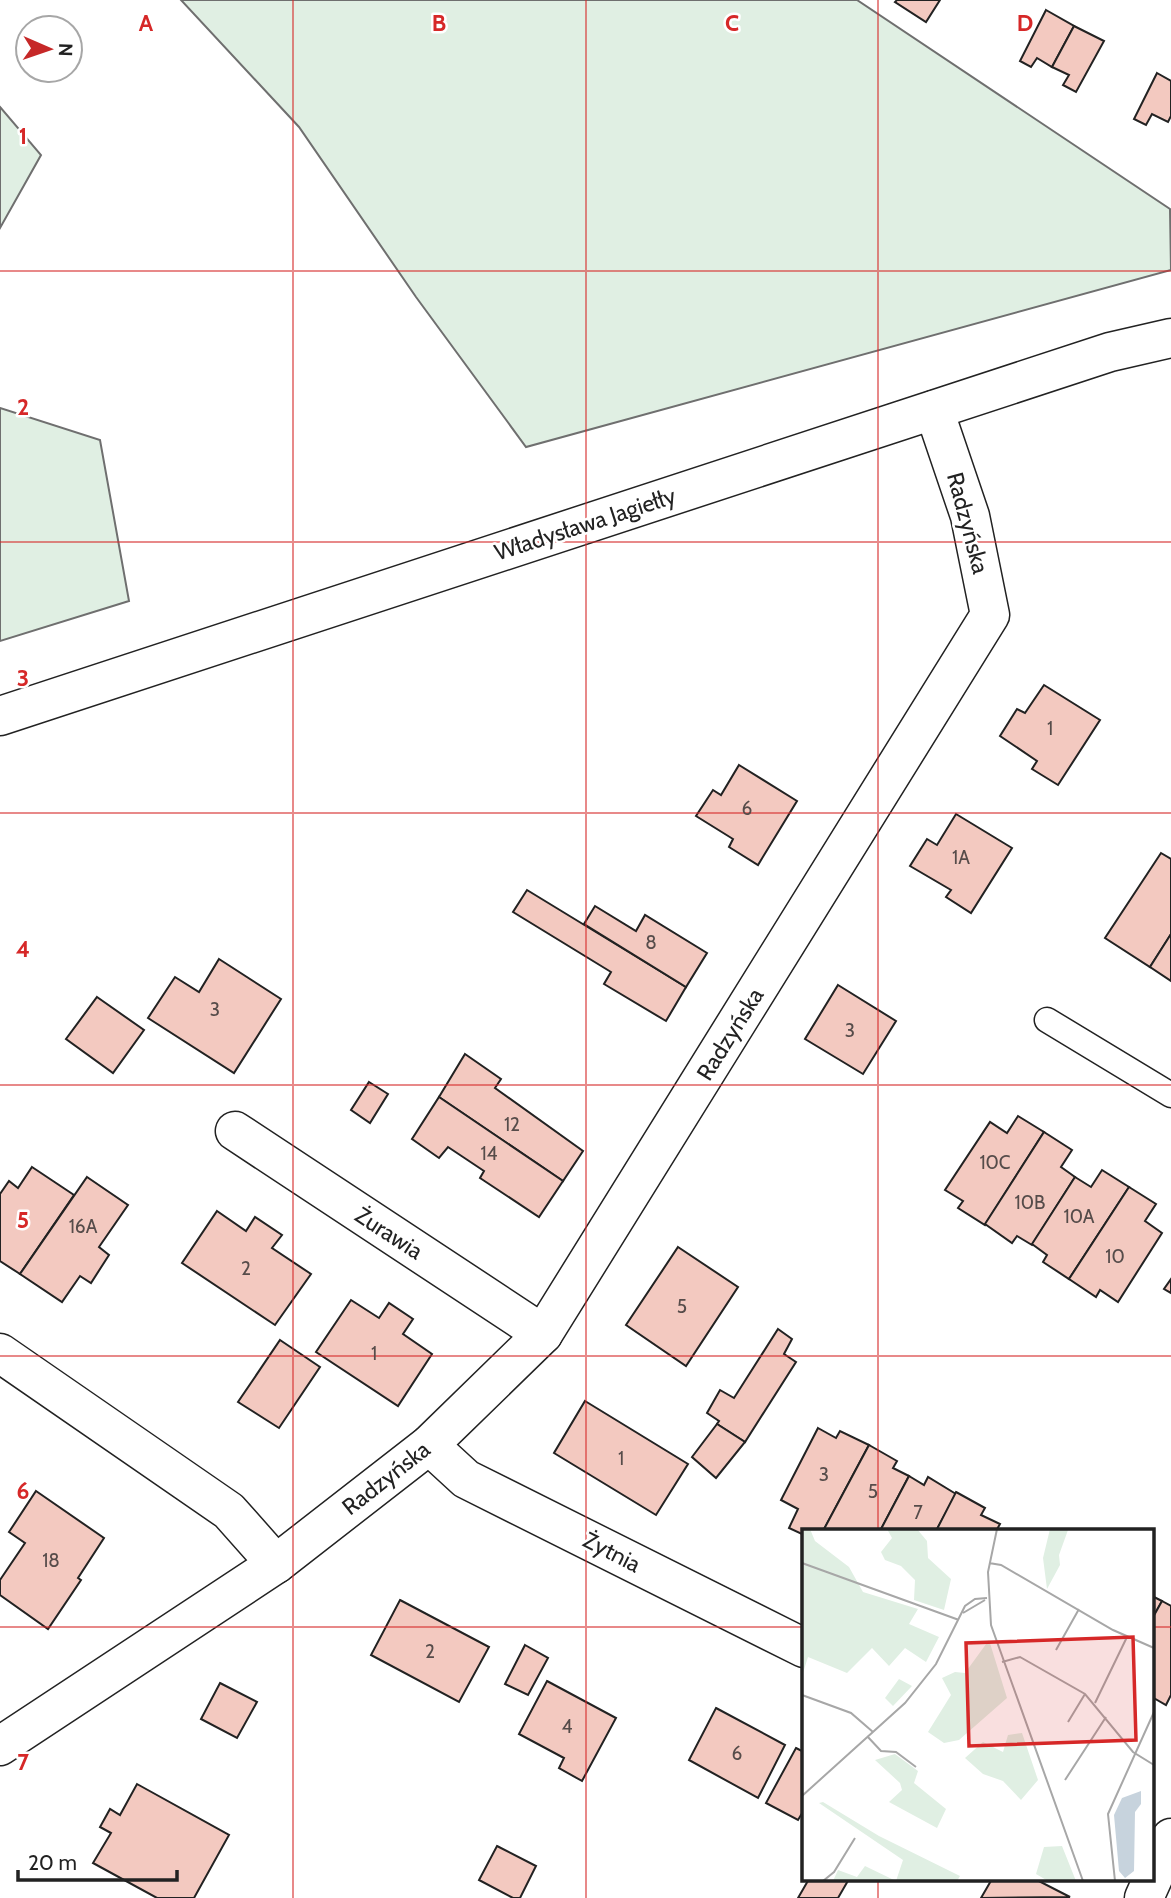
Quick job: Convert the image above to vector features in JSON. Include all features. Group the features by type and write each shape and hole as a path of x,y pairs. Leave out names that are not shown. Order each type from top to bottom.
{"street":[{"name":"Władysława Jagiełły","path":"0,716 1110,352 1171,338"},
{"name":"Radzyńska","path":"0,1746 276,1563 429,1445 544,1334 990,615 970,516 933,410"},
{"name":"Żurawia","path":"235,1131 544,1334"},
{"path":"0,1353 229,1511 276,1563"},
{"name":"Żytnia","path":"429,1445 466,1479 802,1647"},
{"path":"1154,1824 1171,1833"},
{"path":"1154,1876 1171,1838"},
{"path":"1144,1898 1152,1881"}],"lane":[{"path":"1048,1020 1171,1095"}],"green space":[{"path":"181,0 857,0 1170,209 1171,270 526,447 416,297 299,127"},
{"path":"0,107 41,155 0,228"},
{"path":"0,408 100,440 129,601 0,641"}],"building":[{"path":"940,0 926,22 895,2"},
{"path":"1046,10 1074,26 1052,67 1037,58 1031,67 1020,61"},
{"path":"1074,26 1104,41 1076,92 1063,85 1069,75 1052,67"},
{"path":"1157,73 1171,81 1171,116 1168,122 1152,114 1146,125 1134,119"},
{"path":"1044,685 1100,720 1058,785 1032,769 1037,761 1000,736 1017,709 1025,713"},
{"path":"739,765 797,801 758,865 729,847 733,839 696,816 713,790 721,795"},
{"path":"956,814 1012,848 971,913 946,897 951,890 910,866 927,839 937,845"},
{"path":"1161,853 1171,859 1171,934 1150,967 1105,938"},
{"path":"527,890 686,987 666,1021 604,984 611,972 513,912"},
{"path":"595,906 636,931 645,915 707,953 686,987 584,924"},
{"path":"1171,934 1171,981 1150,967"},
{"path":"219,959 281,999 234,1073 148,1018 175,977 199,992"},
{"path":"838,985 896,1021 863,1074 805,1039"},
{"path":"97,997 144,1030 113,1073 66,1039"},
{"path":"465,1054 501,1079 495,1088 583,1151 563,1181 439,1097"},
{"path":"369,1082 388,1094 370,1123 351,1110"},
{"path":"439,1097 563,1181 539,1217 480,1178 484,1171 448,1147 439,1158 412,1139"},
{"path":"1018,1116 1044,1132 985,1225 958,1208 963,1201 945,1190 990,1122 1007,1133"},
{"path":"1044,1132 1072,1150 1061,1167 1075,1177 1032,1245 1017,1236 1012,1243 985,1224"},
{"path":"32,1167 74,1195 20,1274 0,1261 0,1194 9,1181 18,1188"},
{"path":"1102,1170 1129,1187 1069,1279 1043,1262 1047,1255 1032,1244 1075,1177 1091,1187"},
{"path":"87,1177 128,1205 99,1247 109,1255 91,1283 80,1276 62,1302 20,1274"},
{"path":"1129,1187 1156,1204 1145,1221 1162,1233 1118,1302 1100,1290 1096,1297 1069,1279"},
{"path":"217,1211 246,1231 255,1217 282,1235 272,1248 311,1274 275,1325 182,1263"},
{"path":"678,1247 738,1287 686,1366 626,1325"},
{"path":"1171,1279 1171,1293 1164,1289"},
{"path":"351,1300 379,1318 389,1303 413,1319 403,1334 432,1354 398,1406 316,1352"},
{"path":"778,1329 792,1339 784,1354 796,1362 745,1442 717,1424 719,1421 707,1413 720,1390 734,1398"},
{"path":"280,1340 320,1367 279,1428 238,1402"},
{"path":"585,1401 688,1464 656,1515 554,1453"},
{"path":"717,1424 745,1442 716,1478 692,1457"},
{"path":"818,1428 836,1438 840,1431 869,1445 824,1529 802,1529 802,1534 789,1528 798,1509 781,1500"},
{"path":"869,1445 897,1461 893,1468 909,1476 881,1529 824,1529"},
{"path":"909,1476 924,1485 928,1477 956,1494 937,1529 881,1529"},
{"path":"36,1491 104,1538 78,1578 81,1580 48,1629 0,1595 0,1580 25,1543 9,1532"},
{"path":"956,1492 985,1508 981,1515 1000,1524 997,1529 937,1529"},
{"path":"1154,1597 1162,1601 1154,1615"},
{"path":"400,1600 489,1647 459,1702 371,1655"},
{"path":"1162,1601 1171,1606 1171,1695 1166,1705 1154,1698 1154,1615"},
{"path":"525,1645 548,1658 528,1695 505,1684"},
{"path":"547,1681 616,1718 582,1781 559,1768 564,1758 519,1734"},
{"path":"220,1683 257,1702 237,1738 201,1719"},
{"path":"716,1708 785,1745 758,1798 689,1760"},
{"path":"796,1748 802,1751 802,1813 798,1820 766,1803"},
{"path":"137,1784 229,1835 194,1898 157,1898 93,1863 111,1833 100,1827 110,1809 120,1815"},
{"path":"497,1846 536,1866 520,1898 513,1898 479,1880"},
{"path":"808,1881 848,1881 838,1898 798,1898"},
{"path":"991,1881 1039,1881 1070,1897 981,1898"}]}
